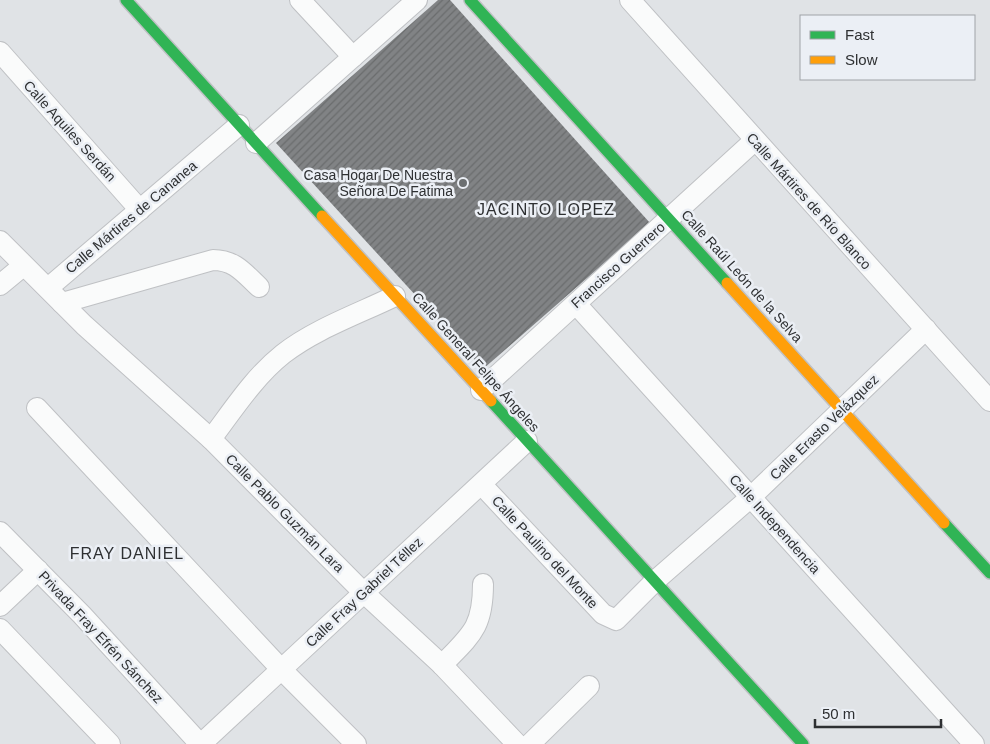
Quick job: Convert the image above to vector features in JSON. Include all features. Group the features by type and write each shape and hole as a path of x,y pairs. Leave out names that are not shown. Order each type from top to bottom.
{"street":[{"name":"Calle General Felipe Ángeles","path":"126,0 656,580 803,744"},
{"path":"300,0 353,57"},
{"path":"256,143 417,0"},
{"name":"Calle Raúl León de la Selva","path":"470,0 990,573"},
{"name":"Calle Mártires de Río Blanco","path":"630,0 754,141 990,401"},
{"name":"Calle Aquiles Serdán","path":"0,52 140,210"},
{"name":"Calle Mártires de Cananea","path":"48,288 239,125"},
{"name":"Francisco Guerrero","path":"481,390 754,141"},
{"path":"0,241 23,266 48,288"},
{"path":"62,303 212,260 226,260 234,263 259,287"},
{"path":"0,285 23,266"},
{"name":"Calle Pablo Guzmán Lara","path":"48,288 126,364 211,439 363,592 442,666 517,744"},
{"path":"211,439 266,370 284,354 317,334 395,296"},
{"name":"Calle Independencia","path":"576,304 974,744"},
{"name":"Calle Erasto Velázquez","path":"609,618 616,620 621,617 656,580 751,497 926,329"},
{"path":"37,408 281,669 356,744"},
{"name":"Calle Fray Gabriel Téllez","path":"201,744 363,592 482,485 527,441"},
{"name":"Calle Paulino del Monte","path":"482,485 609,618"},
{"name":"Privada Fray Efrén Sánchez","path":"0,532 82,615 201,744"},
{"path":"0,606 38,570"},
{"path":"442,666 470,635 476,625 483,610 483,584"},
{"path":"0,629 110,744"},
{"path":"530,744 589,686"}],"building":[{"name":"Casa Hogar De Nuestra Señora De Fatima","path":"438,0 450,0 650,223 483,369 276,143"}],"traffic: fast":[{"path":"126,0 322,216"},
{"path":"470,0 727,283"},
{"path":"491,401 803,744"},
{"path":"944,523 990,573"}],"traffic: slow":[{"path":"322,216 491,401"},
{"path":"727,283 944,523"}],"place":[{"name":"Casa Hogar De Nuestra Señora De Fatima","path":"463,183"}],"district":[{"name":"JACINTO LOPEZ","path":"546,209"},
{"name":"FRAY DANIEL","path":"127,553"}]}
